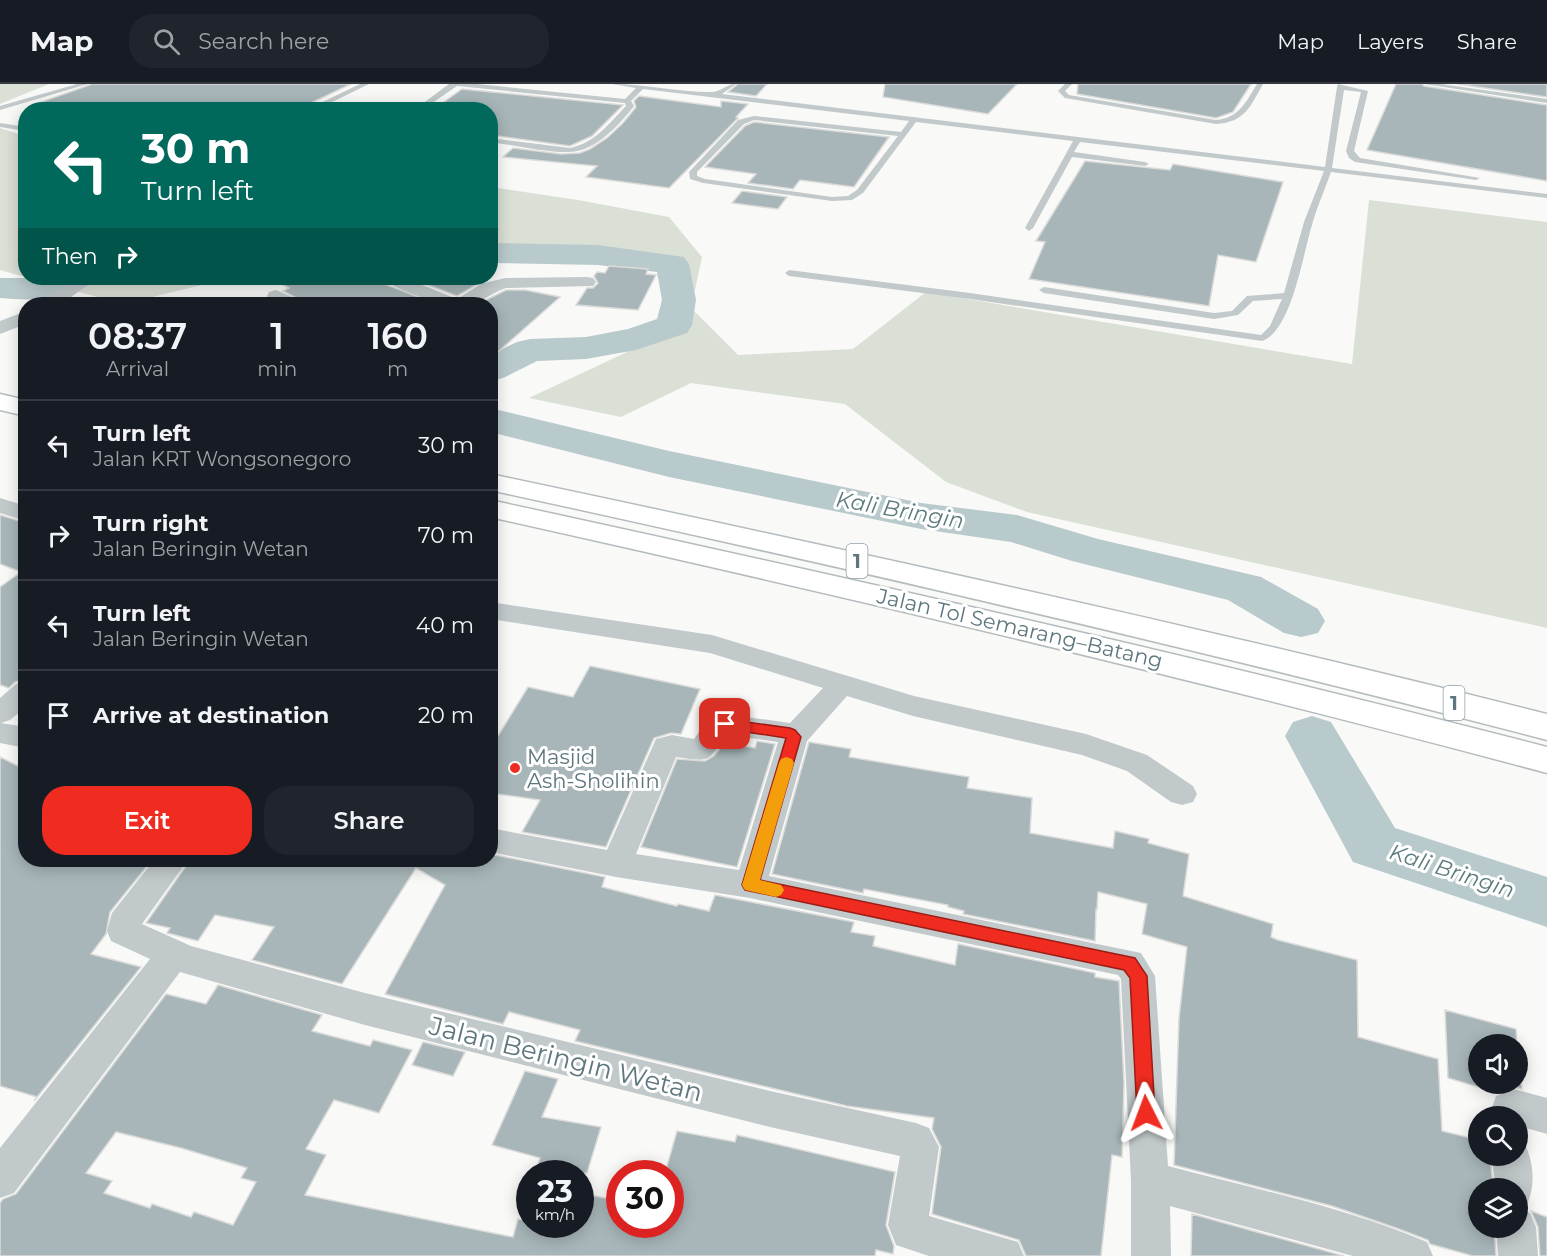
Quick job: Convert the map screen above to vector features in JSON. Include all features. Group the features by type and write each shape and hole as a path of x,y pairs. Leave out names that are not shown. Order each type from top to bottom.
{"highway":[{"path":"0,380 18,383"},
{"path":"0,402 18,406"},
{"name":"Jalan Tol Semarang–Batang","path":"498,484 882,566 1215,658 1361,694 1547,727"},
{"name":"Jalan Tol Semarang–Batang","path":"498,510 871,592 1215,658"},
{"name":"Jalan Tol Semarang–Batang","path":"1361,694 1547,760"}],"street":[{"path":"498,285 587,282"},
{"path":"59,297 78,285"},
{"path":"408,285 436,297"},
{"path":"473,297 487,288 498,285"},
{"path":"0,328 18,320"},
{"path":"0,505 18,511"},
{"path":"498,611 712,644 913,706 1086,745 1137,763 1182,794"},
{"path":"750,885 794,737 842,684"},
{"path":"0,712 18,697"},
{"path":"616,864 666,747 700,750 704,748 717,728 725,724 790,733 794,737"},
{"path":"0,733 18,736"},
{"path":"498,842 616,864 750,885 1129,963 1138,976 1150,1181 1150,1256"},
{"name":"Jalan Beringin Wetan","path":"167,867 122,928 123,931 173,955 376,1012 770,1109 916,1141 920,1147 908,1225 910,1231 1004,1256"},
{"path":"0,1179 173,955"},
{"path":"1528,1111 1547,1116"},
{"path":"1150,1181 1329,1228 1413,1256"},
{"path":"1517,1238 1518,1256"}],"lane":[{"path":"21,102 85,84"},
{"path":"327,102 366,84"},
{"path":"428,102 452,85 457,84 627,101"},
{"path":"615,84 1547,196"},
{"path":"702,94 714,84"},
{"path":"715,96 733,84"},
{"path":"1069,84 1060,91 1067,97 1216,122 1229,122 1239,117 1260,84"},
{"path":"1427,84 1547,101"},
{"path":"789,273 993,299 1262,338 1268,335 1274,327 1288,296 1308,222 1328,170 1340,85 1365,91 1350,151 1352,156 1358,160 1476,178"},
{"path":"627,101 641,87"},
{"path":"498,142 570,150 582,149 594,143 627,111 630,106 627,101"},
{"path":"0,108 18,103"},
{"path":"902,134 754,118 741,122 693,172 693,177 832,200 845,199 855,196 860,191 913,120"},
{"path":"0,125 18,128"},
{"path":"1029,228 1077,140"},
{"path":"1070,154 1144,164"},
{"path":"1044,290 1215,316 1235,313 1250,298 1288,296"}],"shaded area":[{"path":"0,84 49,84 0,104"},
{"path":"0,128 18,134 18,275 0,270"},
{"path":"498,188 669,217 702,257 691,308 738,355 853,349 926,292 1352,364 1369,200 1547,222 1547,628 1027,512 946,482 845,404 691,383 621,417 529,398 644,344 666,308 664,284 659,271 631,259 498,245"},
{"path":"54,285 202,285 152,297 97,297"}],"building":[{"path":"92,84 351,84 313,102 41,102"},
{"path":"738,84 767,84 756,96 728,92"},
{"path":"885,84 1017,84 988,114 883,97"},
{"path":"1078,84 1251,84 1233,112 1216,118 1077,94"},
{"path":"1396,84 1422,84 1547,105 1547,181 1367,150"},
{"path":"1457,84 1547,84 1547,97"},
{"path":"462,89 623,105 592,136 570,146 498,136 498,102 444,102"},
{"path":"639,96 721,107 721,101 748,104 736,117 738,118 669,188 586,177 597,166 503,157 513,148 561,154 580,153 590,149 607,138 623,123 636,107 634,101"},
{"path":"754,122 889,137 854,187 800,180 793,189 748,183 756,174 705,167 745,126"},
{"path":"1085,161 1170,170 1173,164 1283,182 1256,262 1218,255 1209,306 1029,279 1045,242 1036,241"},
{"path":"742,191 787,197 778,209 732,203"},
{"path":"609,266 648,269 646,274 656,275 638,310 576,305 587,288 593,288 598,283 594,276 597,272 605,273"},
{"path":"283,285 387,285 418,297 295,297 283,291 289,288"},
{"path":"428,285 476,285 457,296"},
{"path":"506,290 525,290 560,297 498,352 498,297 492,297"},
{"path":"0,515 18,521 18,571 0,564"},
{"path":"18,574 18,681 9,688 0,685 0,587"},
{"path":"590,666 700,689 681,734 671,733 654,738 606,847 522,832 540,800 498,794 498,736 528,687 573,697"},
{"path":"757,741 775,744 737,867 641,847 677,759 705,761 714,756 725,743 755,748"},
{"path":"809,742 851,749 849,757 969,777 967,788 1032,798 1030,833 1113,848 1115,831 1149,839 1148,843 1189,854 1183,896 1273,924 1271,937 1278,940 1357,960 1358,1037 1438,1059 1442,1131 1468,1137 1468,1166 1491,1166 1492,1178 1468,1178 1468,1238 1495,1238 1496,1256 1473,1256 1430,1244 1428,1240 1332,1206 1174,1165 1179,1018 1187,947 1142,934 1147,904 1098,892 1095,941 963,914 964,911 948,907 948,905 864,889 863,893 772,874"},
{"path":"0,757 18,766 18,867 146,867 110,912 106,934 91,954 141,967 34,1101 37,1097 0,1086"},
{"path":"498,856 605,877 602,887 677,906 678,904 709,911 715,895 854,922 851,932 875,936 873,946 955,965 958,944 1095,973 1095,977 1119,981 1124,1083 1122,1157 1112,1155 1101,1256 1026,1256 1019,1240 932,1214 941,1147 932,1129 934,1118 847,1106 575,1041 580,1030 509,1012 503,1024 385,994 445,885 416,868 342,984 252,960 274,927 215,915 198,941 167,933 170,928 146,923 185,867 498,867"},
{"path":"218,985 322,1015 312,1031 370,1046 373,1040 412,1050 379,1113 334,1100 306,1149 326,1155 305,1195 513,1237 516,1226 516,1238 594,1238 594,1196 606,1198 606,1238 684,1238 684,1160 669,1160 677,1131 735,1142 737,1135 895,1172 886,1225 894,1246 893,1254 876,1250 875,1256 0,1256 0,1203 3,1199 16,1194 166,994 206,1004","holes":["116,1132 247,1168 241,1178 256,1182 233,1225 194,1212 191,1217 152,1204 150,1208 104,1193 112,1181 86,1173"]},
{"path":"1445,1010 1516,1029 1516,1034 1468,1034 1468,1084 1448,1078"},
{"path":"423,1042 465,1052 453,1076 412,1065"},
{"path":"525,1071 558,1079 542,1117 601,1127 591,1160 539,1160 540,1158 492,1145"},
{"path":"1531,1211 1547,1217 1547,1256 1540,1256 1538,1227"},
{"path":"1192,1214 1344,1256 1191,1256"}],"waterway":[{"name":"Kali Bringin","path":"498,253 598,255 672,264 679,300 674,325 636,339 586,348 530,350 498,366"},
{"name":"Kali Bringin","path":"0,288 38,290 48,285"},
{"name":"Kali Bringin","path":"498,422 669,464 921,516 1017,529 1088,551 1244,588 1301,621"},
{"name":"Kali Bringin","path":"1312,736 1374,845 1547,902"}],"slow traffic":[{"path":"776,890 750,885 786,763"}],"place":[{"name":"Masjid Ash-Sholihin","path":"515,768"}],"route":[{"path":"725,724 790,733 794,737 750,885 1129,963 1138,976 1146,1113"}]}
